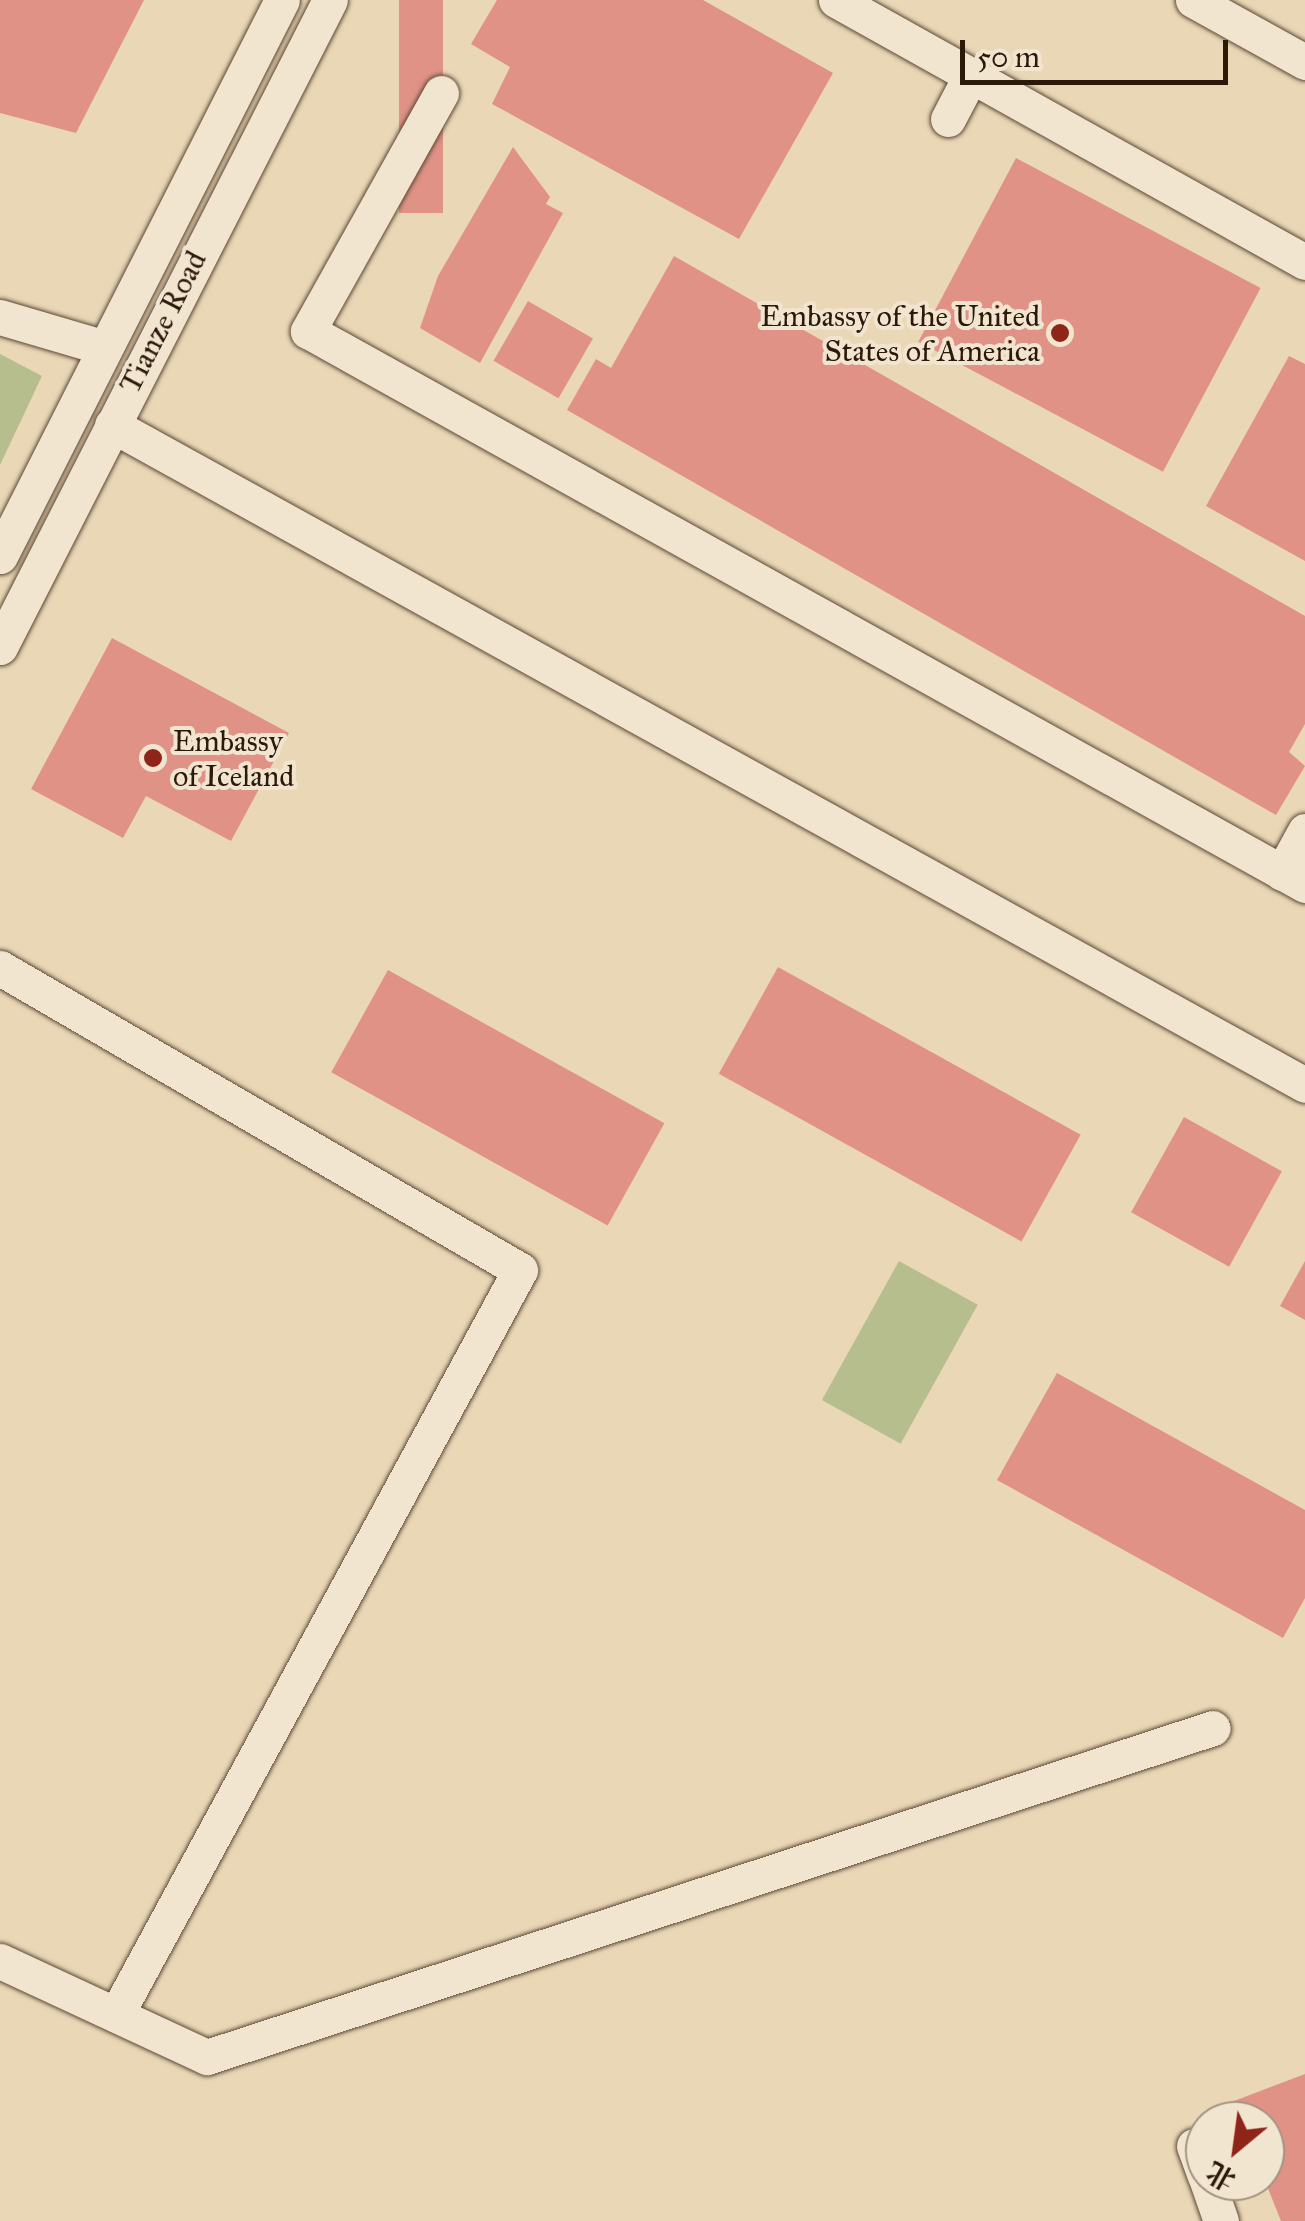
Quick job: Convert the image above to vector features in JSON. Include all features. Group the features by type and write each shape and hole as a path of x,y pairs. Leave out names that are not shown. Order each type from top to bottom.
{"street":[{"name":"Tianze Road","path":"0,556 282,0"},
{"name":"Tianze Road","path":"0,646 330,0"},
{"path":"836,0 1305,262"},
{"path":"1193,0 1305,62"},
{"path":"948,118 971,76"},
{"path":"441,93 308,331 1294,879 1305,831"},
{"path":"0,317 105,348"},
{"path":"112,425 1305,1085"},
{"path":"0,968 520,1270 116,2016"},
{"path":"0,1961 207,2057 1214,1728"}],"green space":[{"path":"0,354 42,376 0,465"},
{"path":"899,1261 978,1305 901,1444 822,1400"}],"building":[{"path":"0,0 144,0 76,133 0,113"},
{"path":"399,0 443,0 443,213 399,213"},
{"path":"497,0 703,0 833,73 739,239 492,104 510,67 471,44"},
{"path":"513,147 550,197 546,204 563,213 480,363 420,328 438,276"},
{"path":"1016,158 1261,288 1163,472 918,342"},
{"path":"674,256 1305,616 1305,724 1289,752 1305,766 1276,815 567,410 596,359 611,368"},
{"path":"528,301 593,338 558,398 494,361"},
{"path":"1289,356 1305,364 1305,561 1206,506"},
{"path":"112,638 289,733 231,841 146,796 123,838 31,789"},
{"path":"778,967 1081,1135 1021,1241 719,1074"},
{"path":"388,970 664,1123 608,1226 331,1072"},
{"path":"1184,1117 1282,1171 1229,1267 1131,1212"},
{"path":"1305,1261 1305,1320 1280,1306"},
{"path":"1057,1373 1305,1510 1305,1598 1283,1638 997,1480"},
{"path":"1305,2074 1305,2221 1281,2221 1273,2201 1285,2201 1285,2101 1234,2101"}],"place":[{"name":"Embassy of the United States of America","path":"1060,333"},
{"name":"Embassy of Iceland","path":"153,758"}]}
